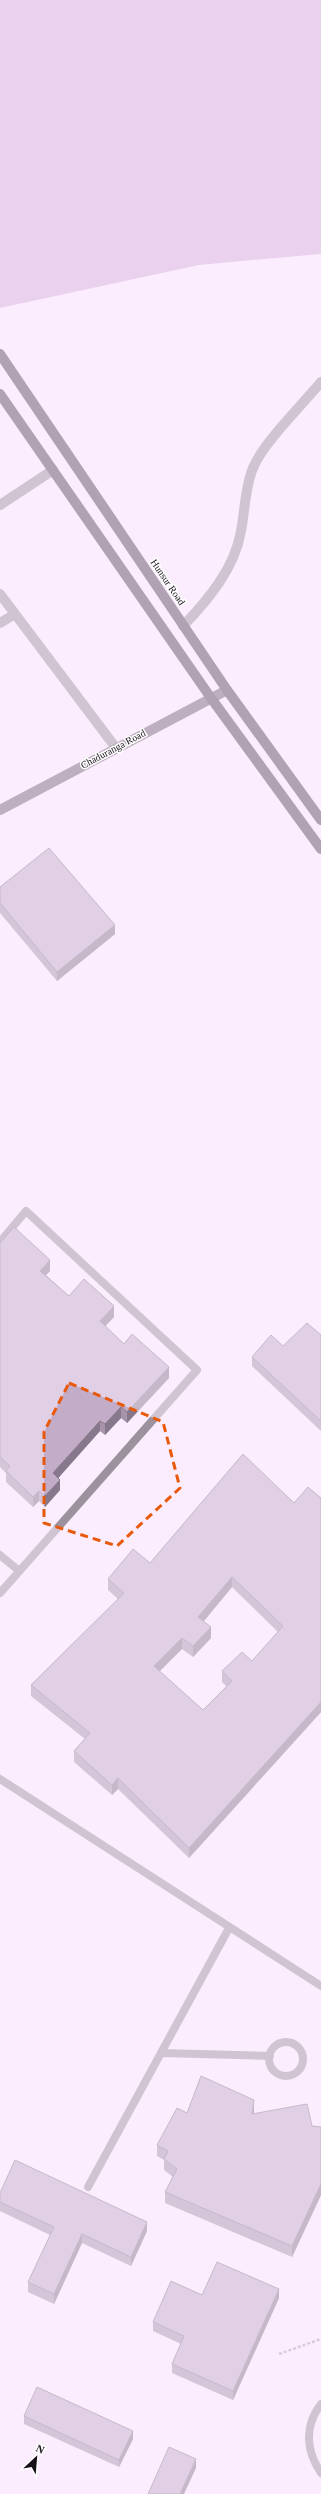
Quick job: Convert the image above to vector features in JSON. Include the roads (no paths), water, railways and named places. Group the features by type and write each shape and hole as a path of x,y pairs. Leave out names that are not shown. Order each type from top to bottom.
{"main road":[{"name":"Hunsur Road","path":"0,354 227,690 321,820"},
{"path":"0,394 211,698 321,849"}],"street":[{"path":"183,626 212,594 232,558 241,532 249,479 256,461 321,382"},
{"path":"0,505 53,470"},
{"path":"0,594 116,748"},
{"path":"0,623 15,614"},
{"name":"Chaduranga Road","path":"0,810 227,690"}],"lane":[{"path":"0,1242 26,1211 197,1370 18,1570 0,1593"},
{"path":"0,1555 18,1570"},
{"path":"0,1779 321,1986"},
{"path":"88,2187 229,1928"},
{"path":"289,2042 302,2052 303,2062 297,2072 286,2075 272,2068 270,2056 274,2047 289,2042"},
{"path":"161,2052 270,2056"},
{"path":"321,2404 312,2418 309,2432 309,2446 313,2460 321,2473"}]}
